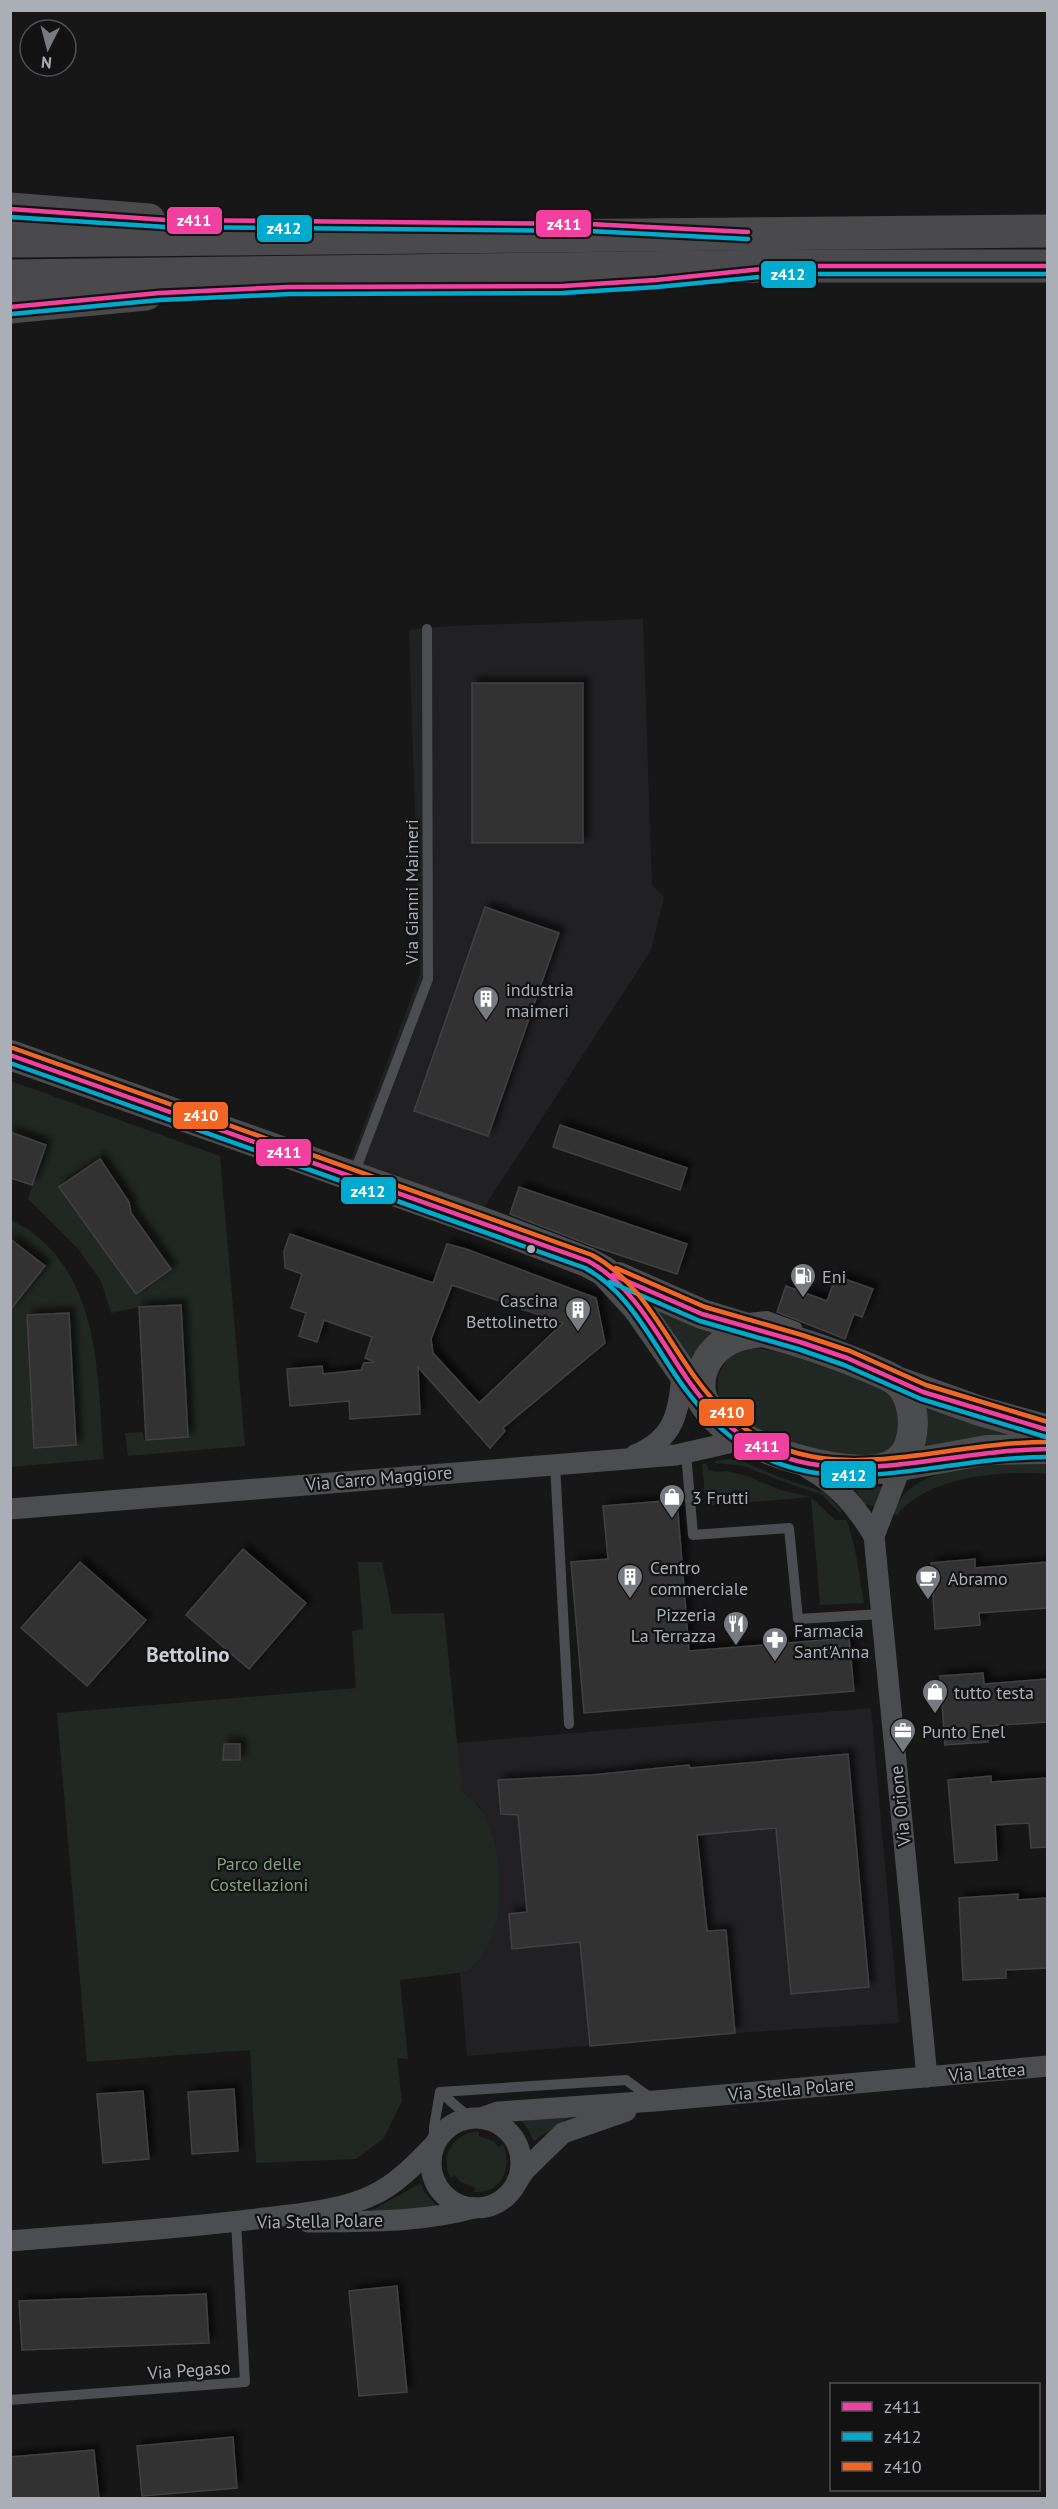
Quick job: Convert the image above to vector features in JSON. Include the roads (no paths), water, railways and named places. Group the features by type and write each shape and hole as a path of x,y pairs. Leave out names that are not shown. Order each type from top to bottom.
{"highway":[{"path":"10,209 166,220 590,225 753,232"},
{"path":"10,241 753,232 1047,231"},
{"path":"10,307 159,293 289,287 563,286 656,280 790,266"},
{"path":"10,276 790,266 1047,266"}],"main road":[{"path":"10,1055 557,1249 684,1307 719,1320 823,1350 980,1411 1047,1430"},
{"path":"604,1271 638,1307 692,1391 747,1439 796,1461 838,1468 987,1450 1047,1449"},
{"path":"692,1391 708,1360 728,1340 737,1336 763,1332"},
{"path":"887,1376 905,1392 910,1402 913,1425 895,1462"}],"street":[{"path":"627,1458 658,1443 692,1391"},
{"name":"Via Carro Maggiore","path":"10,1509 686,1453 747,1439"},
{"path":"796,1461 826,1478 855,1506 874,1536"},
{"path":"874,1536 895,1462"},
{"name":"Via Orione","path":"874,1536 927,2077"},
{"name":"Via Lattea","path":"927,2077 1047,2067"},
{"name":"Via Stella Polare","path":"475,2118 498,2112 655,2101 927,2077"},
{"name":"Via Stella Polare","path":"513,2189 525,2170 563,2133 655,2101"},
{"path":"475,2118 503,2127 517,2145 521,2167 513,2189 496,2203 475,2208 460,2205 448,2198 438,2187 432,2167 434,2145 442,2133 450,2126 475,2118"},
{"name":"Via Stella Polare","path":"10,2241 236,2222 304,2213 353,2202 374,2195 407,2172 434,2145"},
{"name":"Via Stella Polare","path":"236,2222 375,2220 451,2214 475,2208"}],"lane":[{"name":"Via Gianni Maimeri","path":"352,1177 428,979 427,629"},
{"path":"719,1320 766,1316 844,1343 855,1359 887,1376"},
{"path":"686,1453 693,1534 789,1528 798,1619 881,1614"},
{"path":"555,1464 569,1724"},
{"path":"440,2092 626,2080 655,2101"},
{"path":"440,2092 475,2118"},
{"path":"434,2145 434,2127 440,2092"},
{"name":"Via Pegaso","path":"10,2400 245,2382 236,2222"}],"place":[{"name":"industria maimeri","path":"486,1022"},
{"name":"Eni","path":"803,1299"},
{"name":"Cascina Bettolinetto","path":"578,1333"},
{"name":"3 Frutti","path":"672,1520"},
{"name":"Centro commerciale","path":"630,1600"},
{"name":"Abramo","path":"928,1601"},
{"name":"Pizzeria La Terrazza","path":"736,1647"},
{"name":"Farmacia Sant'Anna","path":"775,1663"},
{"name":"tutto testa","path":"935,1715"},
{"name":"Punto Enel","path":"903,1754"}],"district":[{"name":"Bettolino","path":"188,1654"}],"park label":[{"name":"Parco delle Costellazioni","path":"259,1873"}]}
